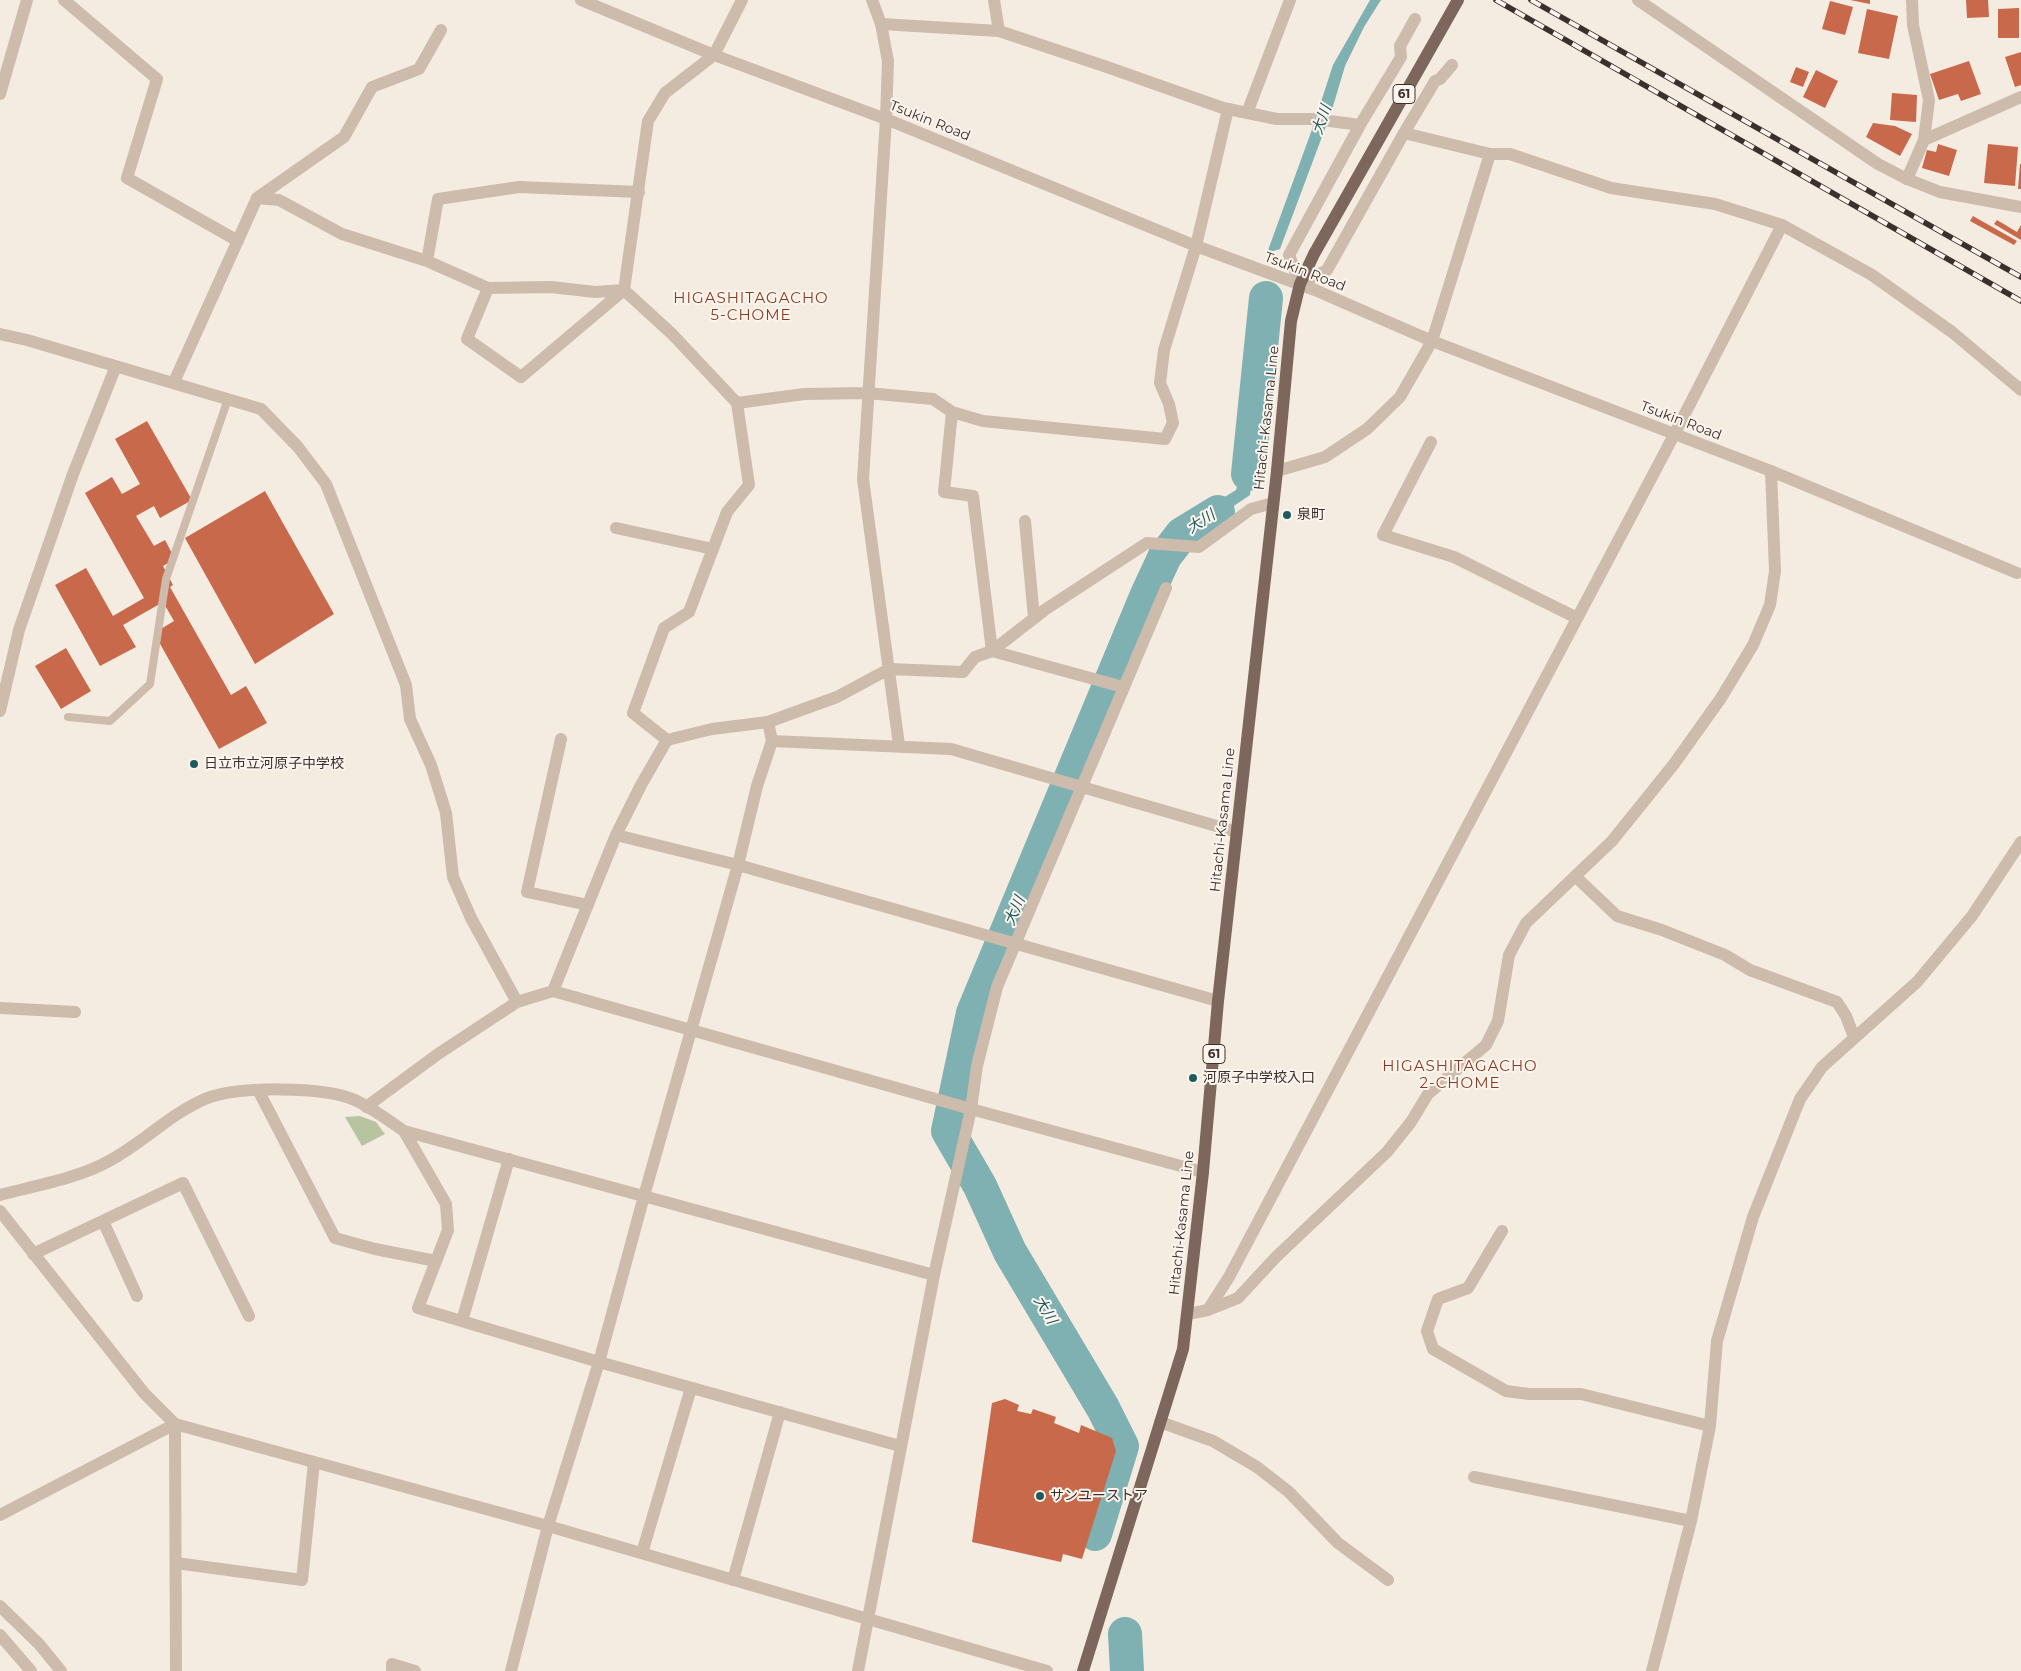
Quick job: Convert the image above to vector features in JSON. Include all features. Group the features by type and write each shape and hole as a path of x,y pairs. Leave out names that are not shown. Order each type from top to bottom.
{"main road":[{"name":"Hitachi-Kasama Line","path":"1083,1671 1182,1349 1188,1314 1218,1001 1277,471 1291,321 1300,284 1314,254 1350,187 1458,0"}],"street":[{"path":"0,94 27,0"},
{"path":"64,0 158,79 127,178 238,240"},
{"name":"Tsukin Road","path":"581,0 714,55 886,119 1196,246 1300,284 1432,341 1771,471 2020,573"},
{"path":"488,288 467,339 522,377 624,290 648,121 665,93 714,55 742,0"},
{"path":"872,0 881,24 888,61 863,479 899,746"},
{"path":"994,0 999,31"},
{"path":"1247,113 1290,0"},
{"path":"1638,0 1846,145 1907,179 1940,192 2021,206"},
{"path":"1907,179 1924,140 1930,100 1913,25 1912,0"},
{"path":"1415,19 1400,46 1401,57 1360,126 1289,255 1300,284 1327,270 1435,81 1440,79 1452,65"},
{"path":"881,24 999,31 1228,109 1277,119 1331,120 1360,126"},
{"path":"174,382 257,198 344,137 372,87 419,69 441,30"},
{"path":"1924,140 2021,97"},
{"path":"737,403 804,394 867,393 933,399 952,412 983,421 1164,439 1173,422 1169,404 1160,383 1164,350 1196,246 1228,109"},
{"path":"1404,134 1490,154 1510,154 1611,188 1715,204 1782,225 1872,275 1952,332 2021,390"},
{"path":"1277,471 1325,457 1367,429 1400,398 1432,341 1490,154"},
{"path":"427,261 438,199 519,187 639,192"},
{"path":"257,198 279,200 342,234 427,261 488,288 551,287 595,292 624,290 672,334 737,403 749,485 727,512 689,612 664,628 633,713 668,740"},
{"path":"1208,1310 1230,1277 1578,618 1782,225"},
{"path":"0,334 174,382 261,409 298,447 326,484 406,685 410,719 431,765 446,813 453,877 471,918 517,1002"},
{"path":"0,711 19,630 73,474 116,366"},
{"path":"952,412 944,492 973,496 992,651"},
{"path":"1431,442 1383,535 1454,557 1578,618"},
{"path":"1188,1314 1208,1310 1238,1298 1276,1257 1386,1152 1411,1122 1428,1094 1486,1045 1498,1021 1510,956 1526,923 1612,840 1674,764 1722,698 1753,645 1770,605 1775,571 1771,471"},
{"path":"554,991 616,835 641,785 668,740 712,730 768,722 837,697 889,669 963,672 975,657 992,651 1034,618 1147,543 1199,547 1251,509 1273,503"},
{"path":"1025,521 1034,618"},
{"path":"616,528 713,549"},
{"path":"858,1671 900,1446 957,1163 963,1142 966,1108 997,987 1005,942 1078,786 1114,685 1166,588"},
{"path":"992,651 1114,685"},
{"path":"511,1671 548,1526 599,1362 738,866 757,786 772,741 768,722"},
{"path":"561,739 527,892 588,905"},
{"path":"772,741 951,749 1237,832"},
{"path":"616,835 738,866 1218,1001"},
{"path":"1652,1671 1692,1522 1710,1426 1717,1341 1752,1217 1800,1099 1822,1067 1917,982 1972,916 2021,842"},
{"path":"1575,876 1617,916 1662,930 1725,956 1750,970 1837,1002 1846,1016 1854,1037"},
{"path":"366,1107 438,1054 517,1002 554,991 966,1108 1203,1172"},
{"path":"0,1008 75,1012"},
{"path":"0,1194 60,1179 109,1161 166,1121 206,1098 258,1090 313,1090 354,1100 404,1130 934,1276"},
{"path":"258,1090 336,1238 436,1262"},
{"path":"404,1130 446,1204 448,1230 418,1308 599,1362 900,1446"},
{"path":"462,1321 509,1159"},
{"path":"34,1254 183,1183 250,1316"},
{"path":"0,1211 144,1394 175,1424 548,1526 868,1621 1047,1671"},
{"path":"103,1221 138,1296"},
{"path":"1502,1230 1468,1288 1438,1300 1427,1332 1433,1349 1506,1391 1529,1394 1582,1394 1710,1426"},
{"path":"642,1554 690,1388"},
{"path":"733,1580 780,1412"},
{"path":"1160,1422 1213,1441 1257,1467 1289,1492 1338,1543 1388,1580"},
{"path":"0,1515 175,1424"},
{"path":"175,1424 176,1671"},
{"path":"176,1563 302,1580 314,1462"},
{"path":"1474,1477 1692,1522"},
{"path":"0,1606 40,1644 61,1671"},
{"path":"0,1635 31,1671"},
{"path":"392,1671 392,1664 416,1671"}],"lane":[{"path":"68,717 110,721 150,684 166,579 228,399"}],"green space":[{"path":"360,1116 376,1122 385,1134 362,1146 345,1117"}],"water":[{"path":"1370,0 1381,0 1364,27 1345,66 1331,113 1318,111 1333,65"},
{"path":"1314,124 1326,126 1280,249 1267,253"},
{"path":"1258,298 1270,300 1260,420 1246,418"},
{"path":"1247,429 1258,430 1250,495 1204,526 1191,539 1174,537 1197,514 1236,490 1241,474"},
{"path":"1164,553 1180,555 1165,573 1118,678 1106,675 1155,564"}],"building":[{"path":"1850,0 1870,0 1870,4"},
{"path":"1966,0 1988,0 1989,17 1967,18"},
{"path":"1830,1 1853,7 1845,35 1822,29"},
{"path":"2019,8 2019,38 1998,38 1998,9"},
{"path":"1867,9 1898,16 1889,59 1858,53"},
{"path":"2021,52 2021,85 2015,87 2005,57"},
{"path":"1969,61 1981,94 1961,101 1958,94 1939,100 1930,74"},
{"path":"1796,67 1809,72 1803,87 1790,82"},
{"path":"1816,70 1838,81 1825,108 1803,97"},
{"path":"1892,93 1917,95 1916,122 1890,120"},
{"path":"1873,123 1895,126 1912,134 1900,156 1866,137"},
{"path":"1938,144 1957,150 1949,176 1922,168 1927,150 1936,152"},
{"path":"1988,144 2018,147 2015,186 1984,183"},
{"path":"2020,164 2021,189 2018,189"},
{"path":"1973,216 2017,241 2014,245 1970,221"},
{"path":"1997,220 2017,232 2021,225 2021,240 1994,224"},
{"path":"147,421 192,500 160,518 154,506 136,516 154,546 165,540 175,559 163,566 173,585 170,587 231,695 246,686 267,723 219,749 154,633 174,621 163,602 123,625 136,647 100,666 55,585 86,568 113,616 144,598 85,493 112,477 122,494 140,484 115,439"},
{"path":"265,491 334,614 255,664 185,538"},
{"path":"66,648 91,691 61,709 35,666"},
{"name":"サンユーストア","path":"1005,1399 1019,1405 1017,1411 1031,1414 1033,1409 1056,1417 1054,1423 1079,1433 1081,1425 1112,1438 1116,1451 1082,1559 1063,1554 1061,1562 972,1542 992,1403"}],"waterway":[{"name":"大川","path":"1248,474 1266,298"},
{"name":"大川","path":"1095,1534 1122,1446 1103,1408 1010,1252 980,1186 948,1131 973,1013 1146,597 1165,556 1182,534 1218,512"},
{"path":"1125,1634 1127,1671"}],"railway":[{"path":"1496,0 2021,301"},
{"path":"1531,0 2021,277"}],"place":[{"name":"泉町","path":"1287,515"},
{"name":"日立市立河原子中学校","path":"194,764"},
{"name":"河原子中学校入口","path":"1193,1078"},
{"name":"サンユーストア","path":"1040,1496"}],"district":[{"name":"HIGASHITAGACHO 5-CHOME","path":"751,308"},
{"name":"HIGASHITAGACHO 2-CHOME","path":"1460,1076"}]}
